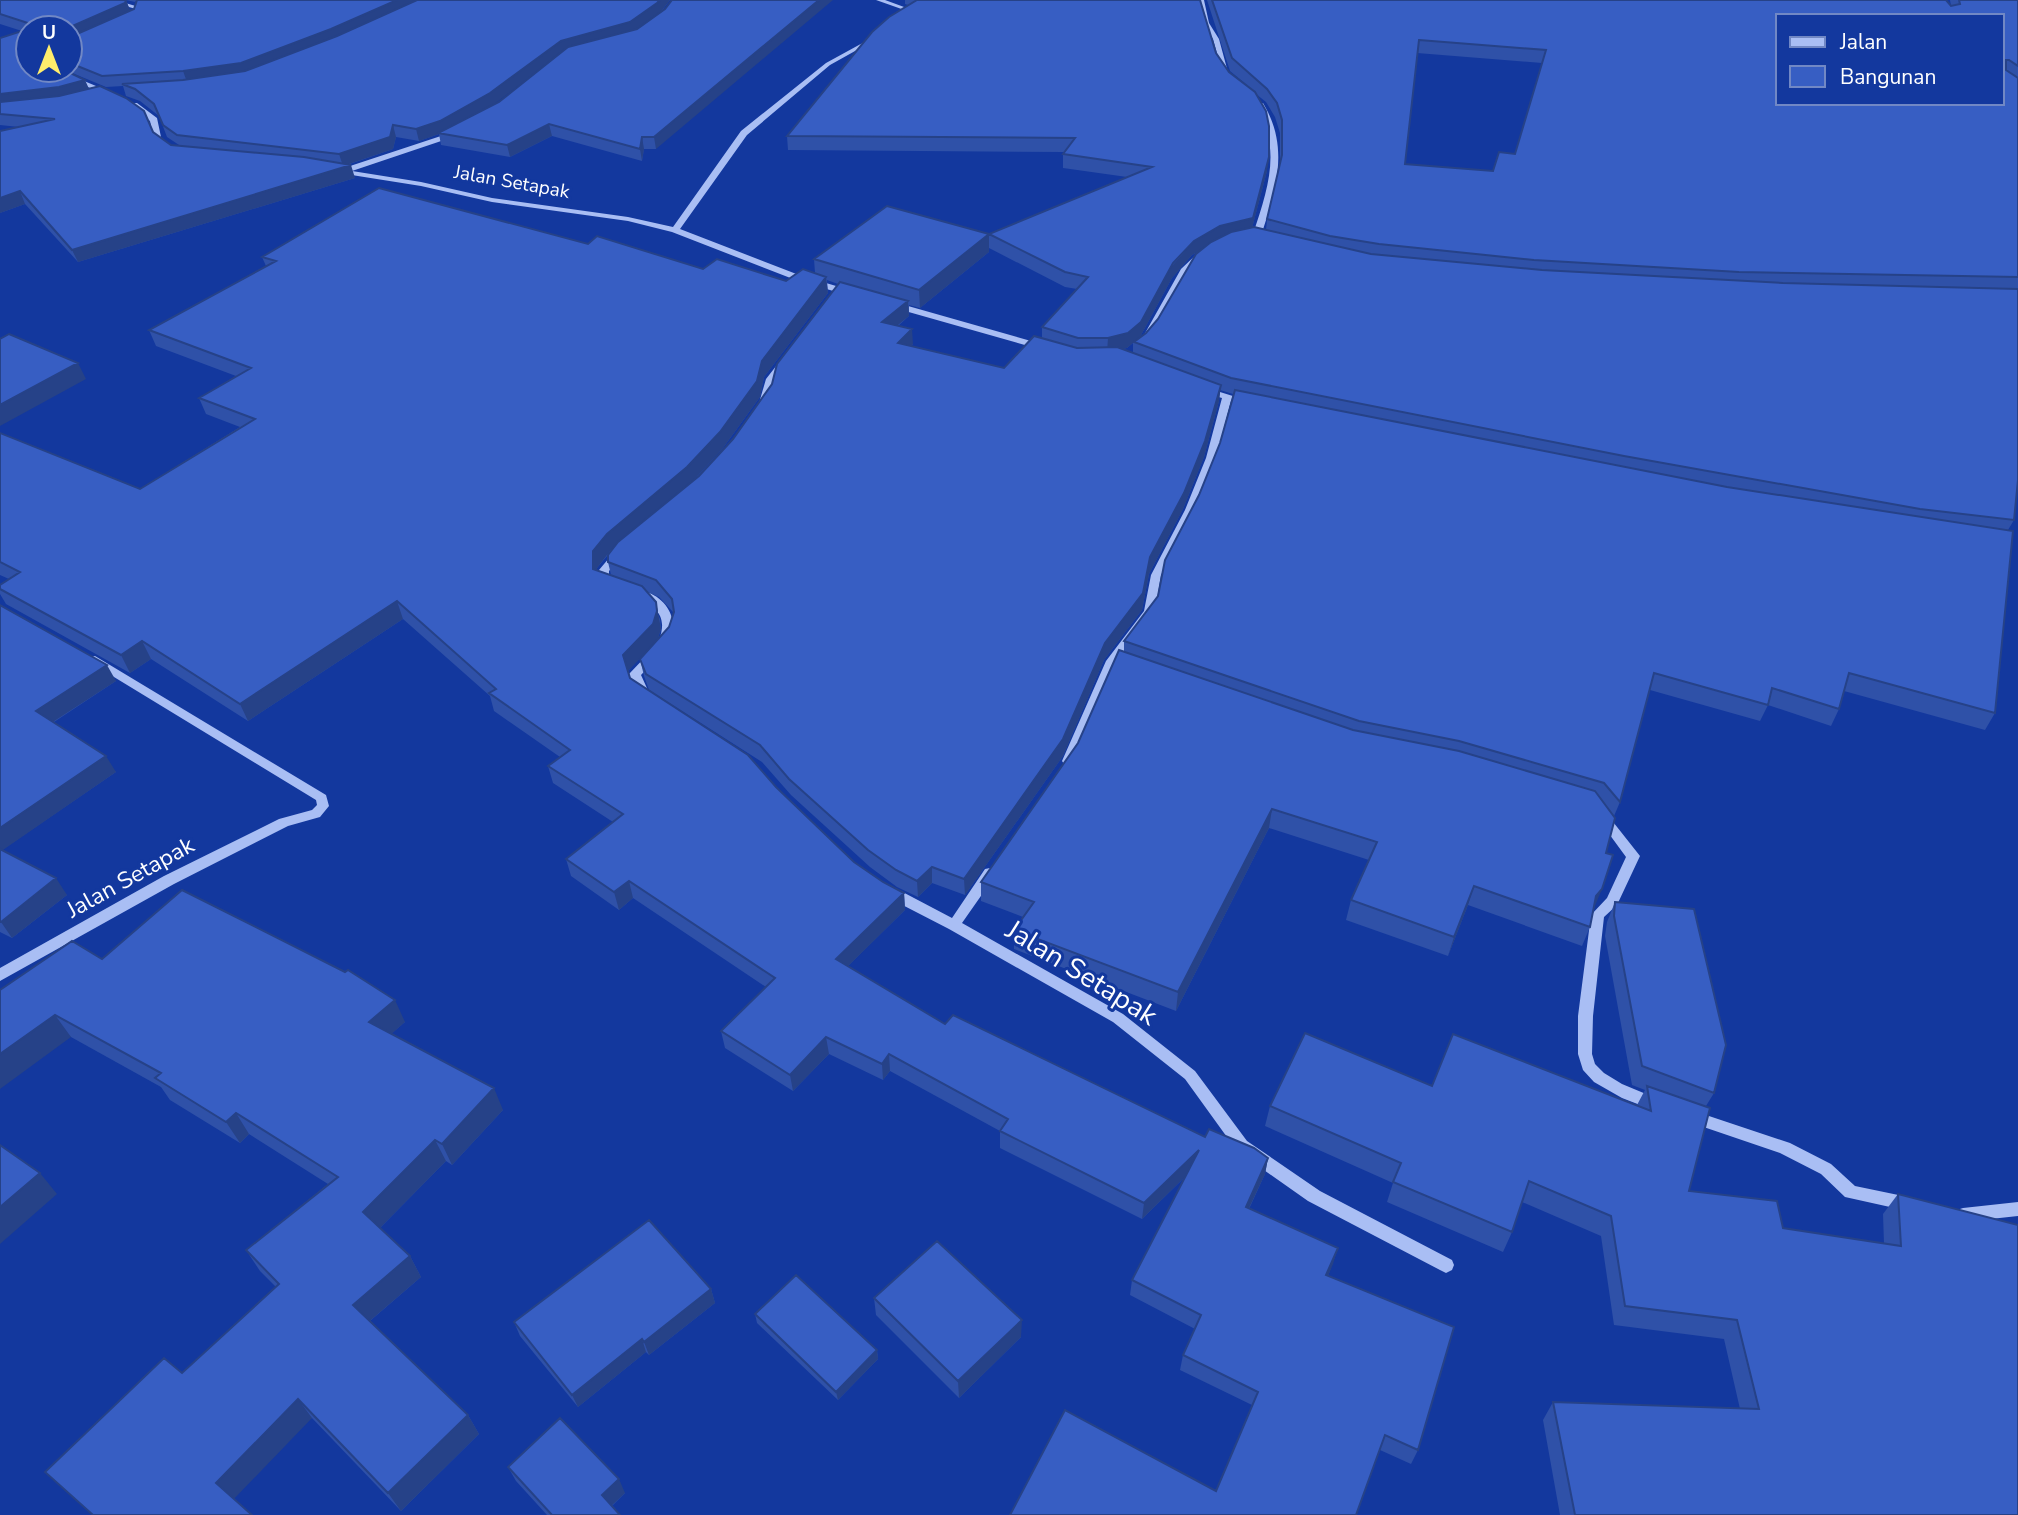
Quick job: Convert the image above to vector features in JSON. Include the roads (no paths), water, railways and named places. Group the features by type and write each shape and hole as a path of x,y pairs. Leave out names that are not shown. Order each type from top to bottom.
{"street":[{"path":"107,0 140,6 135,17"},
{"path":"879,0 912,11"},
{"path":"1200,0 1224,71 1233,84"},
{"path":"904,16 921,6"},
{"path":"674,230 744,133 828,65 863,47 879,33"},
{"path":"84,83 107,92 118,93"},
{"path":"94,97 107,92"},
{"path":"1254,97 1264,109 1276,141 1271,190 1258,236"},
{"path":"125,101 154,120 158,137 173,149"},
{"name":"Jalan Setapak","path":"342,172 447,137 469,126"},
{"name":"Jalan Setapak","path":"331,169 421,184 492,200 628,219 712,242 834,295 863,296"},
{"path":"1238,239 1258,236 1269,239"},
{"path":"1145,343 1185,269 1211,249"},
{"path":"888,303 1054,350"},
{"path":"752,419 768,397 771,379 793,349"},
{"path":"1191,385 1254,404"},
{"path":"1063,769 1149,611 1156,575 1190,510 1211,458 1227,398"},
{"path":"626,547 604,570 603,582 646,594 665,610 670,621 667,639 635,674 642,694 661,708"},
{"name":"Jalan Setapak","path":"0,975 169,880 284,822 316,814 323,806 322,798 83,653"},
{"path":"1593,805 1633,856 1612,901 1598,915 1584,1031 1588,1066 1601,1080 1647,1102 1785,1148 1826,1169 1851,1192 1969,1216 2018,1209"},
{"path":"954,925 1000,858"},
{"name":"Jalan Setapak","path":"882,886 1118,1018 1190,1075 1242,1146 1314,1196 1446,1265"}]}
